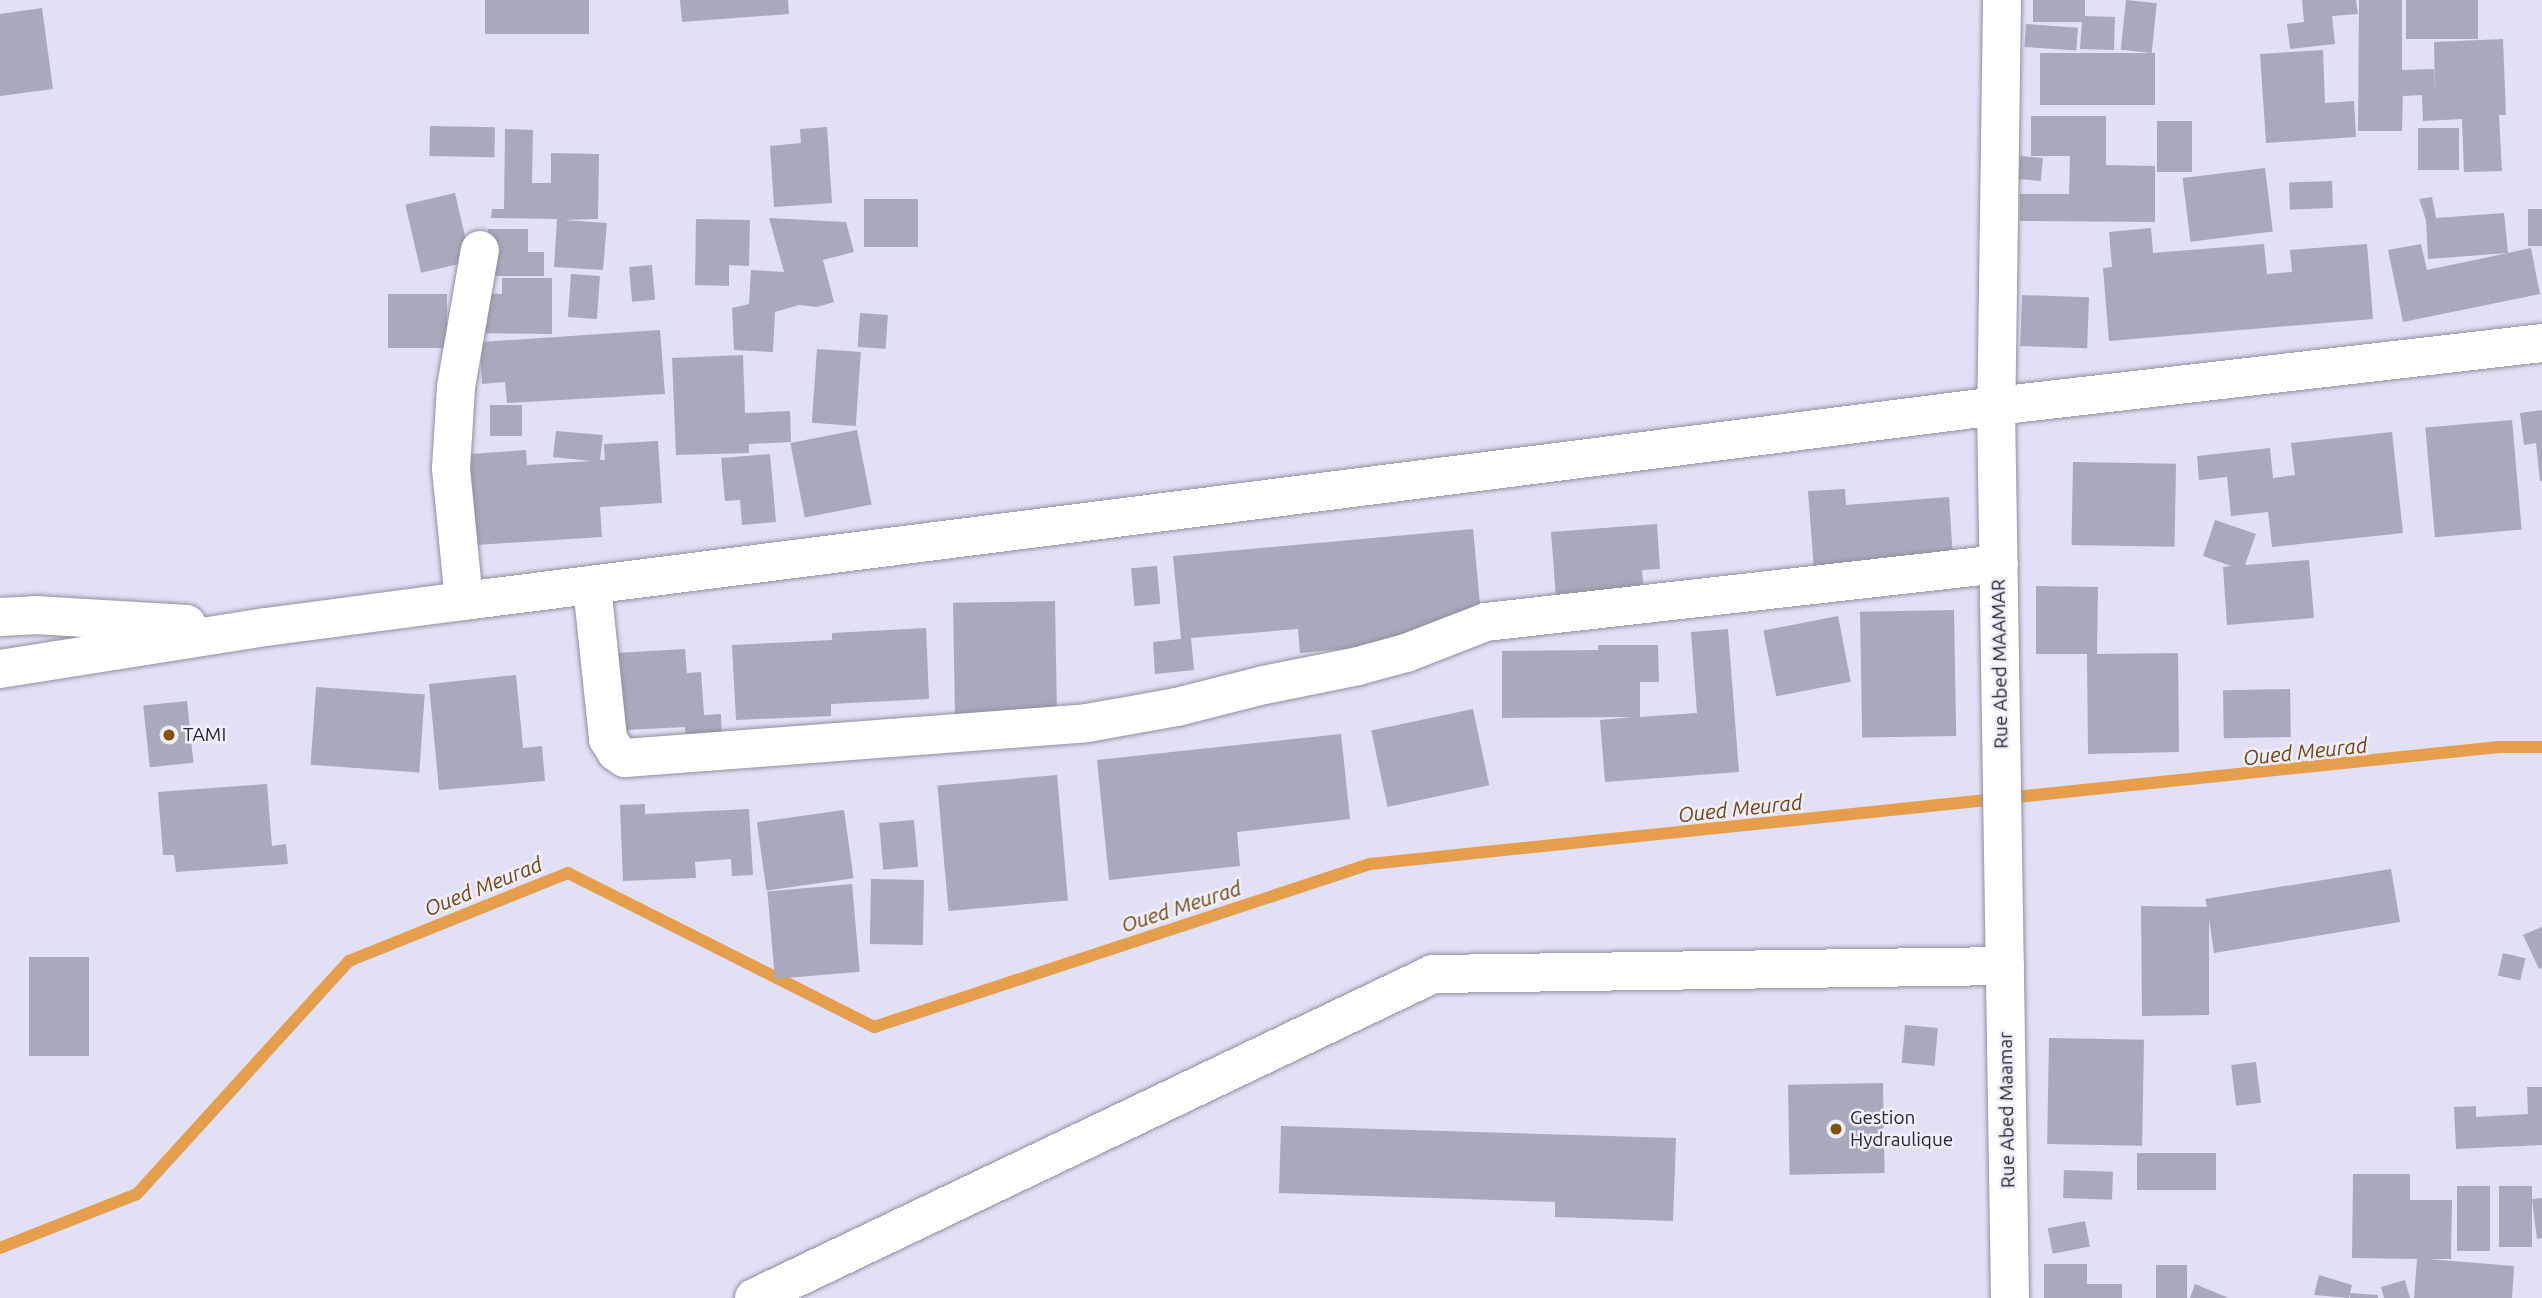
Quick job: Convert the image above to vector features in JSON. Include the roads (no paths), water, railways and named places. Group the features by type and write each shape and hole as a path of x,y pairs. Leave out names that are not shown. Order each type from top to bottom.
{"street":[{"name":"Rue Abed MAAMAR","path":"2002,0 1996,406 2005,922"},
{"path":"464,601 452,469 456,387 480,250"},
{"path":"0,669 266,627 464,601 1996,406 2542,343"},
{"path":"592,586 608,739 616,752 625,758 1087,723 1177,707 1264,685 1358,666 1406,653 1486,622 1999,564"},
{"path":"0,617 35,615 266,627"},
{"name":"Rue Abed Maamar","path":"2005,922 2010,1298"},
{"path":"754,1298 1433,974 2005,965"}],"waterway":[{"name":"Oued Meurad","path":"0,1248 137,1194 349,961 568,873 874,1027 1370,864 2499,747 2542,747"}],"place":[{"name":"TAMI","path":"169,735"},
{"name":"Gestion Hydraulique","path":"1836,1129"}]}
